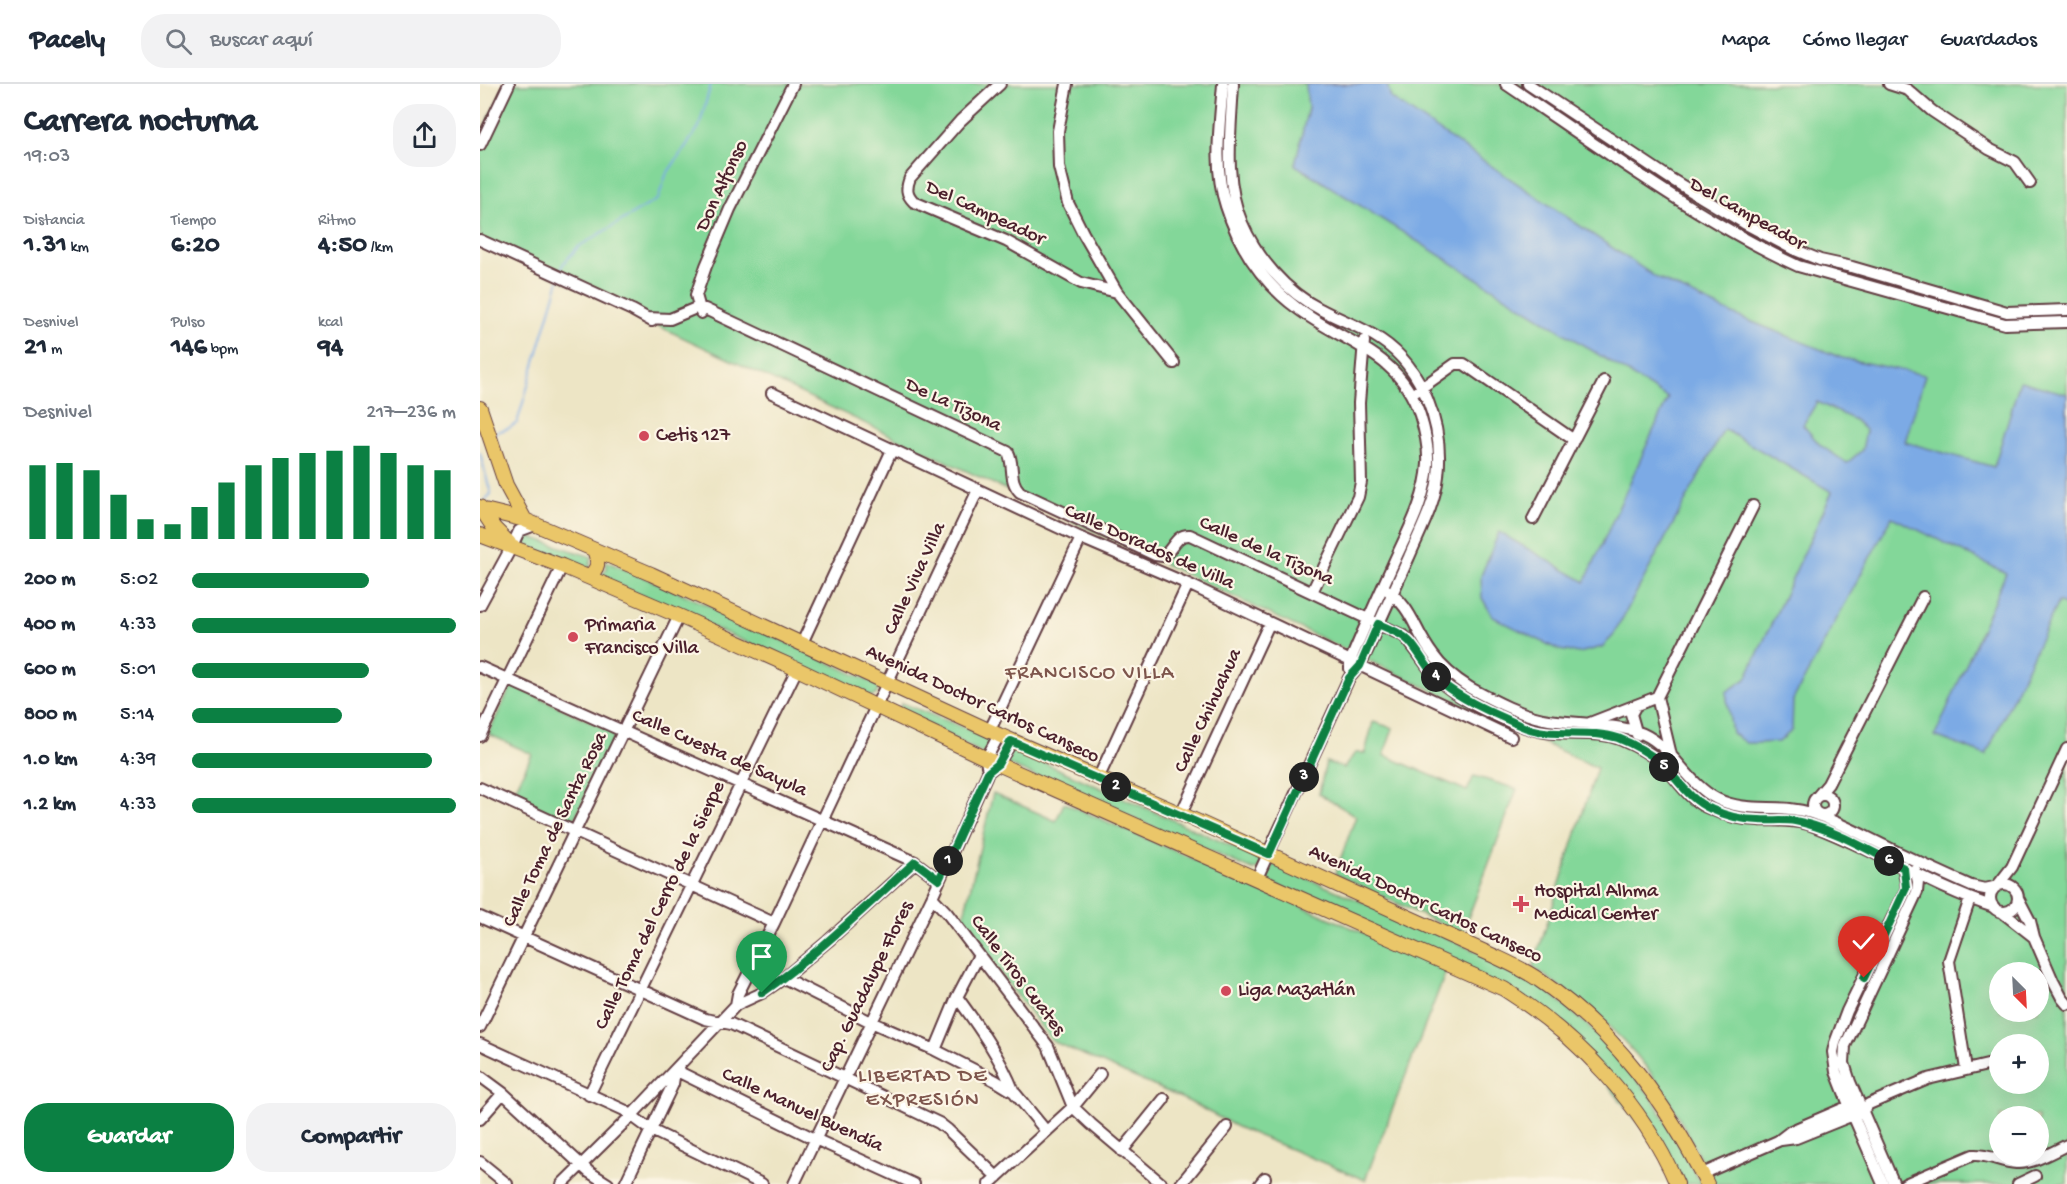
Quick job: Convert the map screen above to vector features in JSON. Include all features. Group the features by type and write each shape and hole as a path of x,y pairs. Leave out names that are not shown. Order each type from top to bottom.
{"main road":[{"path":"480,408 506,485 530,522"},
{"path":"480,508 494,528 513,546"},
{"name":"Avenida Doctor Carlos Canseco","path":"480,508 530,522 594,550 802,643 1000,736 1181,814 1505,961 1555,991 1610,1038 1654,1092 1678,1129 1705,1179"},
{"path":"480,535 513,546 679,616 797,669 991,765 1257,878 1504,989 1559,1028 1593,1060 1621,1092 1641,1120 1677,1184"},
{"path":"588,577 597,570 594,550"},
{"path":"1450,964 1446,951 1449,946 1461,941"},
{"path":"1483,979 1499,975 1505,961"}],"street":[{"path":"480,145 509,84"},
{"name":"Don Alfonso","path":"703,310 697,291 730,208 793,84"},
{"name":"Del Campeador","path":"1000,84 960,121 910,178 907,186 910,198 914,202 1006,241 1081,283 1117,292"},
{"path":"1067,84 1058,131 1059,167 1068,203 1117,292 1174,363"},
{"path":"1223,84 1219,144 1221,187 1226,205 1259,271 1286,299 1307,315 1362,346 1392,368 1411,395 1417,408 1425,436 1428,463 1421,500 1383,587 1373,622 1257,878"},
{"path":"1233,84 1229,167 1234,201 1244,239 1289,288 1317,308 1382,340 1397,354 1422,388 1437,435 1438,476 1431,504 1393,594 1373,622"},
{"name":"Del Campeador","path":"1506,84 1524,87 1627,158 1699,212 1798,266 2005,324 2062,322"},
{"path":"1889,84 1908,87 1932,111 1989,149 2015,162 2030,183"},
{"name":"Del Campeador","path":"1627,158 1744,224 1820,260 1852,267 2007,312 2062,310"},
{"path":"480,240 647,318 670,319 703,310"},
{"name":"De La Tizona","path":"703,310 1008,452 1012,479 1020,492 1155,555"},
{"path":"2062,310 2062,322"},
{"path":"1312,592 1358,496 1361,482 1359,403 1362,346 1366,332"},
{"path":"1411,395 1455,364 1464,364 1574,440"},
{"path":"1533,519 1604,381"},
{"name":"Calle Dorados de Villa","path":"771,393 1080,538 1188,584 1511,737"},
{"path":"802,643 892,450"},
{"name":"Calle Viva Villa","path":"876,707 978,490"},
{"path":"1671,755 1657,697 1753,506"},
{"path":"480,604 519,531 530,522"},
{"name":"Calle de la Tizona","path":"1155,555 1163,556 1168,553 1178,538 1190,535 1373,622"},
{"path":"1000,736 1080,538"},
{"path":"480,735 562,566"},
{"path":"1098,779 1188,584"},
{"path":"1383,587 1403,602 1432,655 1444,668 1473,689 1522,713 1547,720 1590,723 1640,735 1671,755 1687,775 1717,799 1737,807 1790,809 1820,815 1971,886 1985,889 2007,884 2017,893"},
{"path":"1828,832 1820,815 1812,806 1828,784 1923,597"},
{"name":"Calle Toma de Santa Rosa","path":"480,1027 679,616"},
{"path":"1373,622 1404,636 1425,665 1443,684 1470,701 1522,727 1548,733 1596,734 1621,740 1644,751 1660,763 1696,800 1711,809 1746,819 1781,819 1828,832 1998,910 2007,912 2015,907 2017,893"},
{"name":"Calle Chihuahua","path":"1181,814 1269,624"},
{"path":"1410,642 1419,633"},
{"name":"Calle Cuesta de Sayula","path":"480,667 915,862 939,880"},
{"name":"Calle Toma del Cerro de la Sierpe","path":"589,1095 797,669"},
{"path":"1590,723 1657,697"},
{"path":"1636,705 1631,714 1644,751"},
{"path":"736,1005 738,994 876,707"},
{"path":"1621,740 1640,735 1664,724"},
{"name":"Cap. Guadalupe Flores","path":"794,1184 932,897 991,765 1000,736"},
{"path":"2034,937 1998,910 1990,895 2012,867 2067,749"},
{"path":"1828,784 1827,790 1842,824"},
{"path":"480,788 774,923"},
{"path":"1790,809 1824,795 1832,802"},
{"path":"1805,824 1820,815 1830,813 1832,802"},
{"path":"1894,1184 1839,1064 1835,1043 1906,888 1901,854"},
{"path":"1839,1064 1845,1046 1917,892 1918,882 1913,860"},
{"path":"562,1184 632,1115 736,1005 762,993 784,978 915,862"},
{"path":"2012,867 2017,893 2030,921 2034,937 2062,998 2067,1004"},
{"path":"1917,892 1936,883"},
{"name":"Calle Tiros Cuates","path":"932,897 947,913 1048,1046 1073,1107 1162,1184"},
{"path":"1966,1069 1948,960 1970,899"},
{"path":"480,917 705,1019 731,1024 939,1124 948,1130 993,1180 1073,1107 1100,1074"},
{"path":"935,1050 957,997 979,955"},
{"path":"784,978 871,1022 935,1050 1014,1092"},
{"path":"1861,984 1872,990"},
{"path":"957,997 981,1030 1007,1075 1014,1092 1046,1131"},
{"path":"480,1044 632,1115 651,1130 762,1184"},
{"path":"1705,1179 1778,1141 1791,1131 1928,1079 1989,1064"},
{"path":"625,1184 673,1083 675,1070"},
{"name":"Calle Manuel Buendía","path":"675,1070 815,1139 914,1184"},
{"path":"480,1076 503,1093 589,1172 608,1184"},
{"path":"480,1119 503,1093"},
{"path":"1122,1151 1164,1099"},
{"path":"1858,1107 1883,1184"},
{"path":"1181,1184 1227,1127"},
{"path":"1905,1184 1972,1155 1981,1154 2019,1163 2067,1145"},
{"path":"480,1162 507,1184"},
{"path":"2018,1184 2035,1176"}],"green space":[{"path":"505,84 2067,84 2067,1184 1714,1184 1666,1095 1635,1053 1594,1013 1533,967 1597,768 480,242 480,136"},
{"path":"521,534 592,557 589,570 543,554 518,540"},
{"path":"605,561 679,592 875,684 878,688 877,694 867,696 600,577 607,568"},
{"path":"512,685 616,733 572,824 512,796 532,754 488,734"},
{"path":"902,703 995,740 986,755 898,710"},
{"path":"1373,722 1393,728 1384,755 1467,791 1474,776 1517,789 1462,934 1335,874 1356,816 1319,794 1326,762 1344,768 1355,753 1365,753"},
{"path":"1013,749 1262,861 1258,869 1253,870 1002,762"},
{"name":"Liga Mazatlán","path":"993,793 1056,821 1064,803 1447,969 1365,1180 1237,1127 1188,1101 1052,1041 962,923"},
{"path":"1273,864 1506,965 1550,993 1594,1031 1651,1096 1701,1184 1682,1184 1676,1170 1555,1019 1265,880"}],"water":[{"path":"1306,84 1387,84 1391,98 1657,278 1735,315 1842,358 1925,375 1905,442 1994,467 2020,381 2067,394 2067,606 2058,602 1986,755 1935,736 2006,573 1892,517 1793,700 1792,730 1779,742 1746,743 1732,733 1726,692 1746,679 1832,492 1724,429 1613,636 1602,647 1579,653 1559,650 1493,617 1482,598 1481,576 1499,532 1585,582 1668,398 1295,165 1308,108","holes":["1817,402 1855,420 1866,431 1862,450 1847,463 1820,445 1803,425"]}],"waterway":[{"path":"560,274 563,264 578,247 658,199 666,175 699,127 711,84"},
{"path":"494,433 517,423 559,280"},
{"path":"480,453 491,494 482,503"}],"place":[{"name":"Cetis 127","path":"644,436"},
{"name":"Primaria Francisco Villa","path":"573,637"},
{"name":"Hospital Alhma Medical Center","path":"1521,904"},
{"name":"Liga Mazatlán","path":"1226,991"}],"district":[{"name":"FRANCISCO VILLA","path":"1090,674"},
{"name":"LIBERTAD DE EXPRESIÓN","path":"923,1089"}],"route":[{"path":"762,993 784,978 828,941 915,862 939,880 988,772 998,764 1011,741 1269,854 1349,678 1360,666 1378,624 1404,636 1425,665 1443,684 1470,701 1522,727 1548,733 1596,734 1621,740 1644,751 1660,763 1696,800 1711,809 1736,818 1781,819 1805,824 1836,835 1904,868 1906,888 1864,978"}]}
